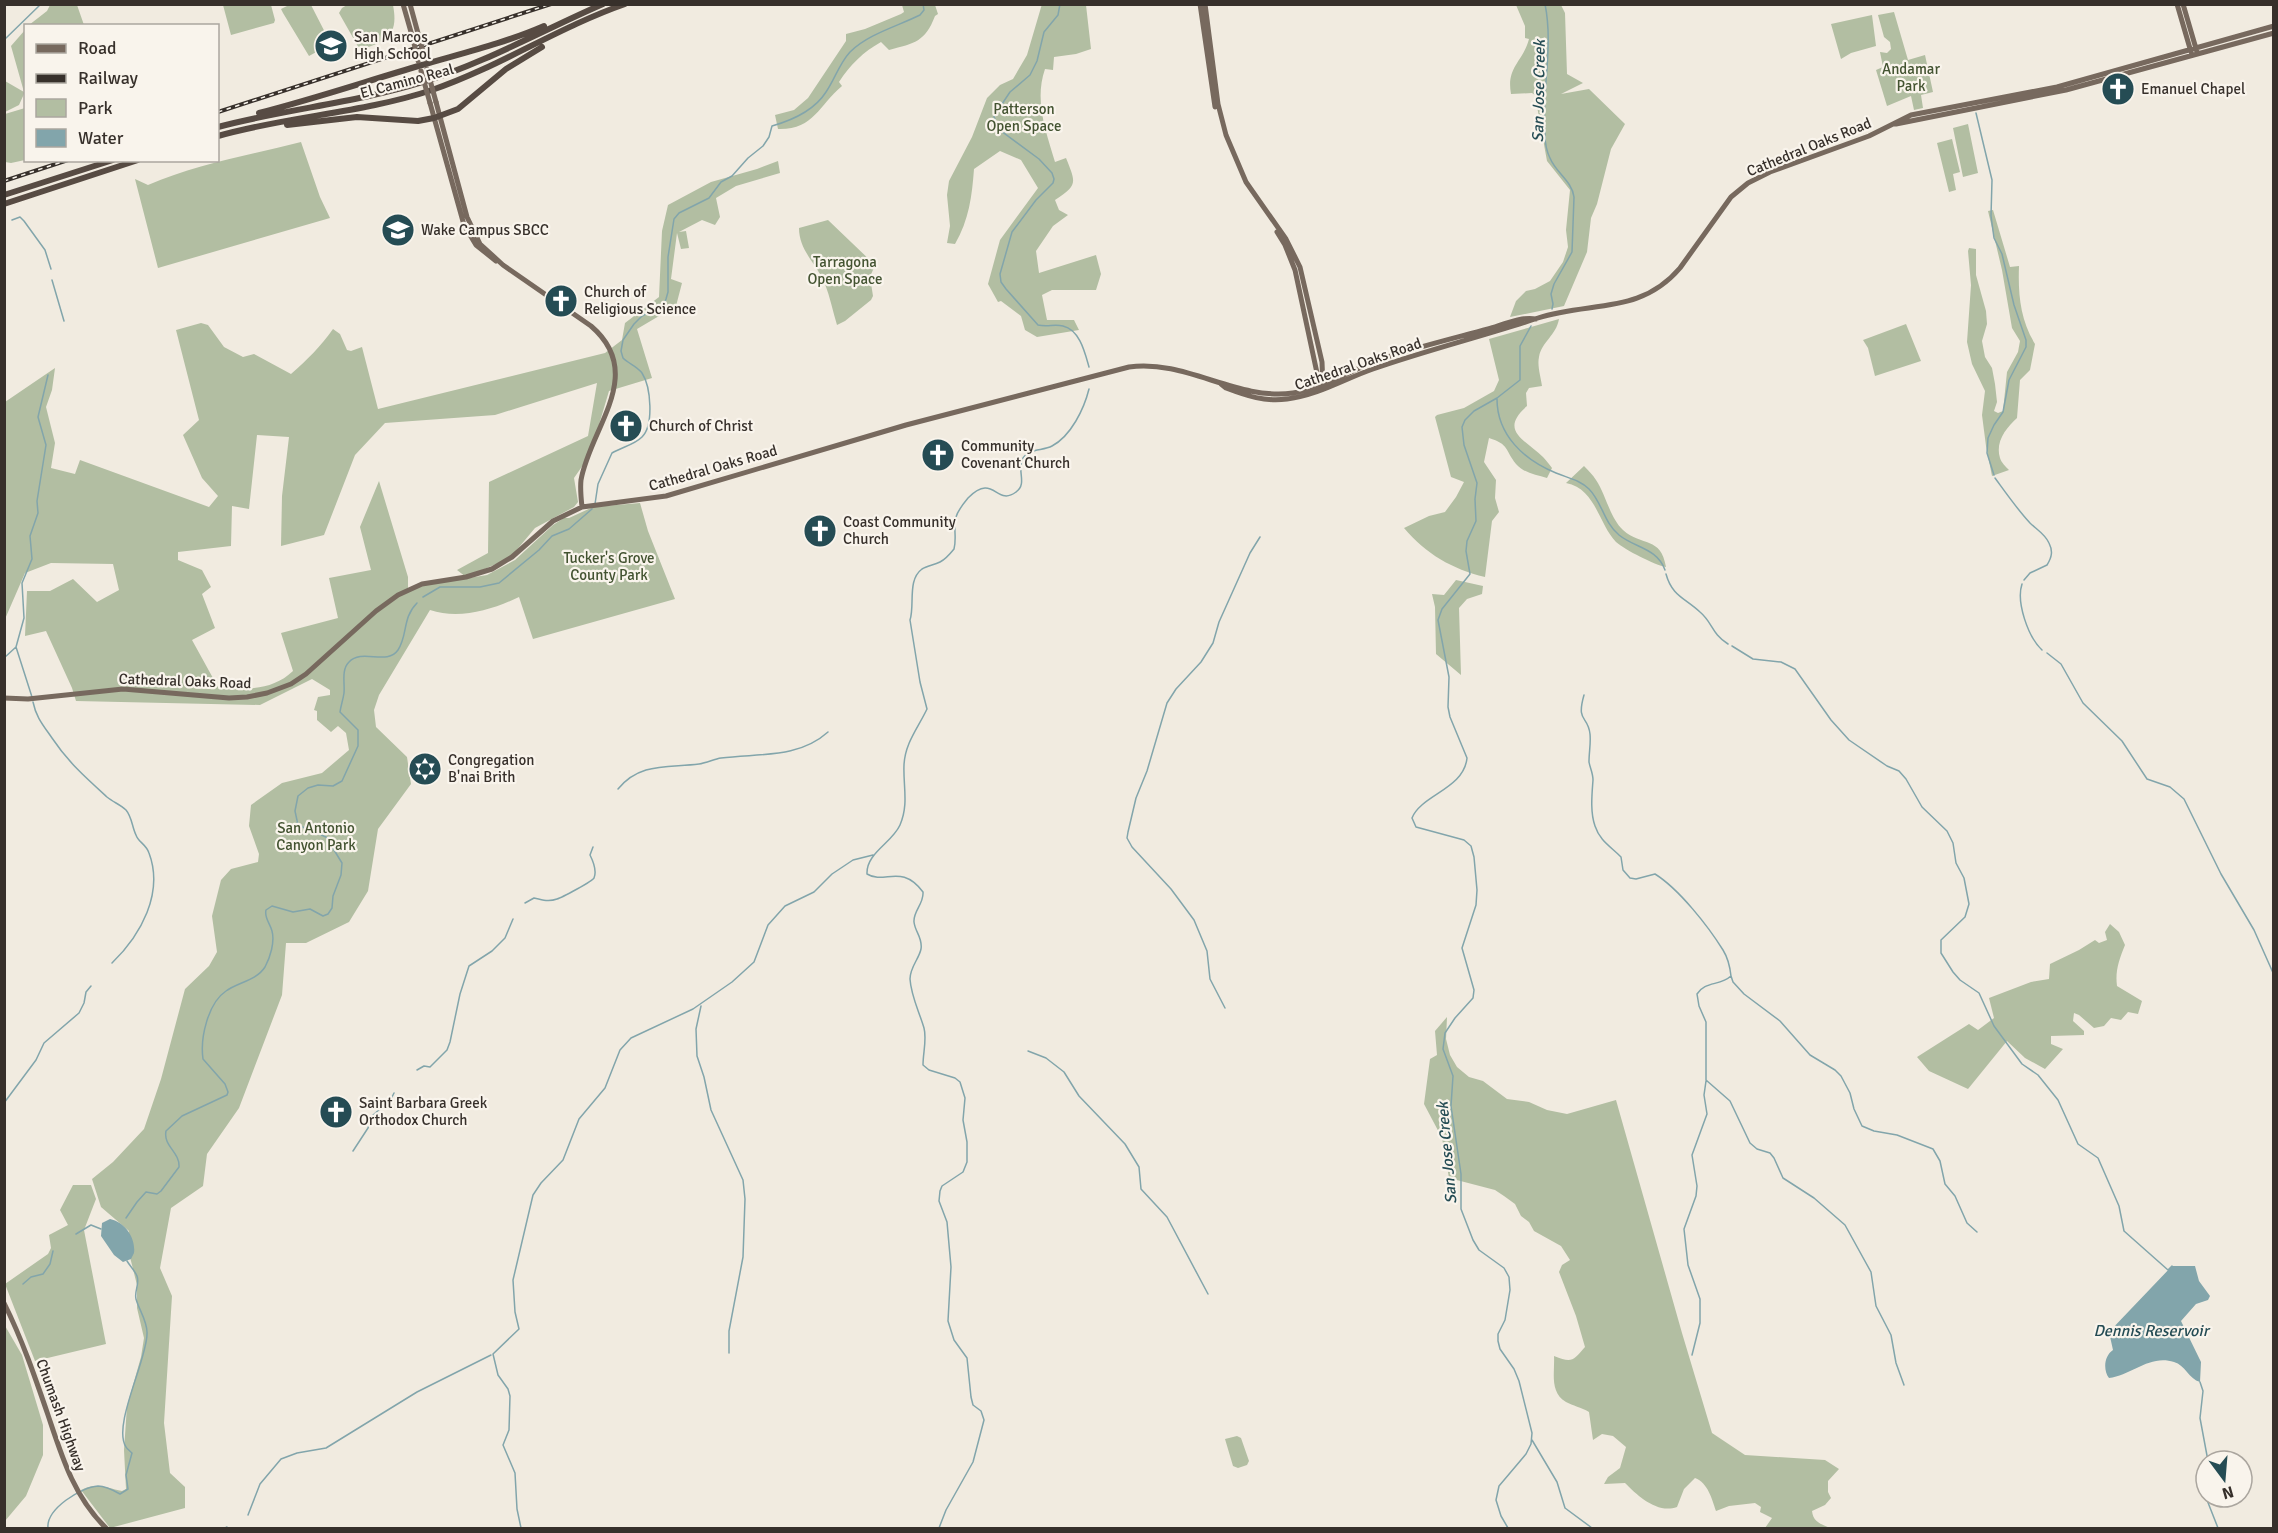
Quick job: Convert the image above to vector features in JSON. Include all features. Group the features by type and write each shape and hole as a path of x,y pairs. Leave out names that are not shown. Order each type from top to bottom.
{"highway":[{"name":"El Camino Real","path":"219,127 365,97 424,82 478,62 603,4"},
{"name":"El Camino Real","path":"219,136 429,91 482,70 625,4"},
{"path":"260,126 357,117 418,121 437,117 458,108 526,55 603,13"},
{"path":"232,123 259,113 490,46 564,18 579,15"},
{"path":"4,195 107,162"},
{"path":"4,204 132,162"}],"main road":[{"path":"403,4 416,38"},
{"path":"410,4 416,38 437,117 472,230 485,249 501,263 595,330 603,339 612,359 616,381 615,390 583,471 580,492 582,507"},
{"path":"1200,4 1212,93 1223,137 1242,182 1277,232 1291,258 1322,387"},
{"path":"1205,4 1218,104 1226,135 1246,182 1286,239 1297,260 1310,310 1322,387"},
{"path":"2177,4 2194,52"},
{"path":"2183,4 2194,52"},
{"name":"Cathedral Oaks Road","path":"2194,52 2274,26"},
{"name":"Cathedral Oaks Road","path":"4,698 28,699 123,689 230,698 267,693 291,684 306,674 376,611 398,595 422,584 466,577 492,569 512,556 553,521 582,507 603,503 642,501 666,496 895,428 1129,367 1167,367 1264,400 1289,399 1371,370 1536,319 1622,304 1651,293 1662,286 1680,268 1719,212 1742,187 1770,172 1869,136 1902,118 2057,87 2274,33"},
{"name":"Chumash Highway","path":"4,1303 23,1344 71,1480 85,1504 106,1528"}],"green space":[{"name":"Patterson Open Space","path":"1042,4 1086,5 1091,49 1054,57 1053,70 1045,69 1042,81 1042,116 1048,139 1055,162 1066,158 1073,183 1068,191 1055,200 1059,210 1068,215 1053,226 1036,251 1039,273 1096,255 1101,274 1096,290 1052,290 1042,295 1047,320 1074,320 1079,330 1037,337 1025,330 1021,316 1001,301 998,302 988,284 1000,240 1038,188 1021,160 1000,151 974,169 969,208 964,226 955,244 947,243 950,226 947,195 949,181 972,137 987,98 1000,85 1013,79 1027,55"},
{"path":"50,5 77,5 84,24 30,24 47,11"},
{"path":"223,5 271,5 275,20 274,23 231,35"},
{"path":"289,5 311,5 331,44 309,56 281,9"},
{"path":"347,5 393,5 392,30 377,44 360,50 339,13"},
{"path":"902,5 935,5 938,14 918,40 889,50 881,42 868,50 857,59 839,82 842,86 808,121 800,126 778,129 775,115 794,110 808,98 846,41 846,34 901,14 904,12"},
{"path":"1516,5 1561,5 1565,13 1567,74 1583,83 1561,94 1589,89 1625,124 1611,149 1597,204 1591,218 1587,252 1564,306 1510,317 1516,301 1526,291 1550,281 1563,262 1568,247 1566,230 1570,190 1547,161 1535,95 1532,93 1511,94 1511,77 1529,39 1525,38 1525,26"},
{"name":"Andamar Park","path":"1894,12 1908,60 1925,55 1933,92 1921,95 1923,108 1914,110 1911,96 1887,106 1876,70 1883,67 1880,52 1887,53 1891,49 1890,42 1884,37 1878,15"},
{"path":"1872,15 1876,46 1851,53 1841,59 1831,24"},
{"path":"24,31 24,92 11,46"},
{"path":"5,81 24,94 19,105 5,112"},
{"path":"24,108 24,160 5,162 5,114"},
{"path":"1968,124 1978,173 1963,177 1953,128"},
{"path":"1952,139 1960,172 1953,174 1956,190 1949,192 1937,143"},
{"path":"301,142 320,197 330,218 158,268 135,179 148,185 204,166"},
{"path":"778,161 780,173 736,186 716,198 720,217 715,225 702,220 679,232 686,231 689,248 681,249 677,233 671,279 682,283 676,306 637,329 652,378 609,391 590,455 574,478 578,502 574,507 535,528 510,558 466,577 457,570 488,553 489,482 588,436 597,383 495,415 385,423 355,455 324,535 281,546 282,496 289,437 257,435 249,509 232,506 231,546 178,552 178,560 202,570 211,587 202,594 215,628 192,640 219,689 258,688 285,678 293,671 281,633 338,618 329,578 371,570 360,527 379,481 408,577 408,588 487,575 515,560 553,525 564,518 593,507 640,503 648,531 675,599 533,639 519,597 498,606 464,614 430,610 379,695 374,710 376,727 407,757 411,784 378,829 368,891 349,922 306,943 286,943 282,995 239,1108 207,1154 203,1186 171,1208 160,1268 172,1296 164,1423 170,1473 185,1487 185,1508 110,1528 81,1490 96,1486 122,1491 126,1489 124,1450 127,1406 144,1338 137,1308 137,1285 126,1241 129,1231 101,1207 92,1179 113,1162 144,1129 161,1079 185,989 209,966 217,952 212,916 221,880 231,869 258,862 259,854 249,826 251,805 282,783 322,773 349,750 346,733 338,726 331,732 317,720 317,711 314,710 318,697 330,695 330,690 312,679 260,705 76,701 46,631 25,636 27,591 50,591 73,579 97,602 119,590 113,564 51,563 25,573 5,619 5,402 55,368 52,390 46,407 55,443 51,468 75,474 80,460 209,507 218,496 202,478 183,435 199,420 176,330 201,323 208,325 224,347 243,357 254,354 291,374 314,353 333,329 340,334 347,350 362,347 378,409 605,353 622,340 625,323 659,297 662,231 668,205 711,182"},
{"path":"1993,210 2010,267 2019,266 2021,306 2026,325 2035,344 2030,370 2020,380 2017,418 2005,431 2000,441 2001,460 2009,470 1992,476 1982,415 1985,391 1972,364 1967,342 1971,285 1969,248 1976,249 1976,275 1986,311 1987,324 1982,341 1985,357 1992,368 1997,402 1994,411 1998,413 2003,411 2007,372 2018,352 2020,341 2012,328 2002,270 1988,211"},
{"name":"Tarragona Open Space","path":"828,220 875,265 870,277 873,296 871,300 837,325 825,284 805,251 799,228"},
{"path":"1559,319 1539,357 1542,386 1529,388 1526,393 1527,406 1515,422 1518,434 1552,468 1547,478 1526,472 1516,464 1503,445 1489,438 1484,462 1496,480 1495,498 1499,512 1492,521 1485,577 1462,570 1421,546 1404,528 1429,516 1445,512 1464,482 1451,477 1435,417 1464,408 1494,391 1499,380 1489,339"},
{"path":"1906,324 1921,361 1875,376 1868,348 1863,340"},
{"path":"1584,466 1593,476 1611,513 1623,530 1655,546 1660,551 1666,567 1640,557 1616,542 1590,499 1576,486 1566,483"},
{"path":"1456,580 1483,586 1482,594 1467,599 1459,608 1461,675 1436,654 1435,607 1432,594 1444,595"},
{"path":"2110,924 2119,932 2125,945 2118,966 2117,986 2142,1001 2138,1014 2128,1012 2121,1020 2111,1018 2104,1026 2094,1028 2074,1013 2073,1021 2084,1031 2084,1035 2051,1036 2051,1044 2063,1049 2045,1069 2025,1058 2007,1041 1968,1089 1929,1071 1917,1057 1969,1024 1978,1030 1994,1018 1989,998 2031,982 2049,979 2050,964 2095,940 2099,943 2107,940 2105,932"},
{"path":"1447,1017 1446,1039 1450,1055 1457,1067 1469,1077 1483,1081 1507,1099 1529,1102 1547,1110 1567,1114 1616,1100 1712,1433 1745,1455 1825,1460 1839,1469 1828,1481 1828,1492 1831,1498 1825,1505 1812,1511 1816,1520 1830,1528 1765,1528 1772,1518 1760,1512 1761,1507 1755,1503 1729,1506 1716,1511 1706,1487 1695,1478 1684,1489 1677,1507 1670,1509 1648,1502 1625,1483 1604,1484 1608,1477 1620,1468 1626,1447 1613,1436 1602,1434 1593,1440 1589,1412 1561,1398 1554,1381 1554,1356 1569,1360 1585,1347 1559,1272 1562,1265 1570,1260 1561,1246 1534,1231 1529,1222 1521,1216 1515,1204 1504,1196 1495,1190 1449,1178 1442,1138 1424,1104 1430,1059 1437,1055 1435,1031"},
{"path":"73,1185 91,1185 96,1199 84,1230 106,1344 35,1361 5,1284 48,1254 51,1248 49,1235 68,1225 60,1210"},
{"path":"4,1324 22,1355 43,1425 43,1455 26,1496 5,1521"},
{"path":"1237,1436 1241,1438 1249,1461 1247,1465 1238,1468 1233,1466 1225,1439"}],"water":[{"path":"110,1219 125,1227 131,1236 134,1253 131,1259 123,1262 114,1255 101,1236 102,1223"},
{"name":"Dennis Reservoir","path":"2172,1266 2195,1266 2199,1281 2210,1296 2208,1300 2196,1304 2181,1321 2201,1362 2200,1382 2178,1364 2165,1360 2149,1363 2109,1378 2105,1363 2113,1350 2109,1332"}],"waterway":[{"path":"4,40 41,4"},
{"path":"595,504 598,484 612,453 639,440 648,424 650,406 645,379 640,371 623,358 621,351 623,340 634,324 642,316 664,304 668,292 668,257 674,219 679,213 709,198 721,182 732,176 748,158 763,146 772,126 795,118 809,110 821,99 850,52 874,35 920,15 924,10 923,4"},
{"path":"1060,4 1058,15 1044,32 1037,61 1030,75 1010,92 994,116 997,128 1039,159 1052,173 1054,179 1012,232 1000,274 1001,282 1006,289 1038,325 1063,326 1074,332 1081,343 1089,367"},
{"name":"San Jose Creek","path":"1545,4 1548,37 1544,119 1546,144 1553,163 1570,186 1574,197 1572,252 1554,284 1551,294 1552,309"},
{"path":"1976,113 1992,180 1991,216 1994,238 2002,254 2014,305 2026,340 2026,347 2009,380 2003,412 1988,438 1987,453 1994,475"},
{"path":"12,220 20,217 24,221 45,250 51,269"},
{"path":"52,280 64,321"},
{"name":"San Jose Creek","path":"1508,1528 1496,1500 1499,1486 1526,1454 1531,1444 1532,1433 1519,1381 1514,1369 1500,1349 1498,1341 1498,1334 1505,1320 1510,1290 1509,1277 1504,1268 1479,1250 1461,1209 1461,1174 1451,1106 1453,1076 1443,1049 1445,1033 1473,998 1474,990 1462,948 1476,905 1474,857 1471,846 1464,840 1416,827 1412,818 1424,803 1451,785 1464,769 1467,758 1450,717 1449,677 1438,620 1442,609 1470,574 1466,551 1467,541 1476,521 1477,483 1464,445 1462,427 1474,411 1497,398 1520,380 1520,346 1531,326"},
{"path":"4,658 16,647 24,618 22,583 32,559 30,536 38,513 37,501 46,445 38,417 48,375"},
{"path":"939,1528 946,1510 973,1462 984,1420 981,1411 973,1405 967,1358 954,1340 948,1321 951,1267 947,1222 939,1201 942,1186 963,1172 967,1162 967,1142 963,1120 965,1098 960,1082 955,1078 929,1070 923,1065 925,1032 910,979 911,971 921,949 914,922 923,892 908,878 874,877 867,874 871,860 896,831 903,817 905,757 909,743 927,709 920,682 910,620 914,580 922,569 942,561 954,549 956,517 968,498 984,488 1004,496 1019,489 1022,481 1021,462 1023,458 1032,451 1052,446 1065,436 1080,413 1089,389"},
{"path":"1497,399 1502,424 1514,445 1544,468 1585,486 1597,500 1614,530 1657,557 1665,570"},
{"path":"1995,478 2025,518 2045,537 2051,549 2051,557 2047,565 2030,573 2024,580"},
{"path":"423,597 440,587 480,587 499,583 539,550 552,536 569,529 592,509"},
{"path":"1225,1008 1210,979 1207,951 1194,920 1171,889 1132,847 1127,838 1136,798 1147,771 1167,703 1176,689 1201,662 1213,643 1219,622 1250,553 1260,537"},
{"path":"1666,574 1675,592 1704,616 1718,636 1728,644"},
{"path":"2022,584 2021,600 2024,619 2032,637 2042,650"},
{"path":"126,1218 146,1192 157,1194 161,1191 179,1167 177,1157 167,1141 166,1131 182,1116 227,1095 225,1084 203,1059 204,1031 210,1012 220,997 231,988 257,975 265,967 273,940 266,910 272,906 293,912 310,909 323,916 328,914 332,908 342,863 326,837 298,825 295,811 298,796 308,788 318,785 333,786 342,781 358,746 358,730 340,712 345,669 354,658 393,655 401,644 409,615 417,603"},
{"path":"1732,646 1753,659 1781,662 1795,669 1831,720 1849,740 1887,766 1899,771 1922,807 1947,831 1953,843 1956,863 1964,878 1969,904 1965,917 1941,940 1941,953 1960,980 1979,993 1994,1026 2022,1064 2038,1075 2058,1100 2078,1144 2098,1158 2119,1206 2124,1231 2168,1270 2172,1266"},
{"path":"16,647 32,697"},
{"path":"2047,653 2061,664 2083,703 2122,741 2147,779 2170,787 2184,799 2221,874 2254,930 2274,975"},
{"path":"1584,695 1581,710 1590,734 1589,762 1593,775 1592,809 1597,831 1621,857 1623,870 1630,878 1636,879 1655,874 1674,889 1709,930 1729,963 1731,976 1704,987 1697,994 1706,1022 1706,1080 1730,1101 1750,1143 1757,1149 1770,1153 1783,1178 1814,1198 1845,1225 1871,1272 1876,1306 1891,1335 1896,1363 1904,1385"},
{"path":"33,702 40,721 64,755 107,797 126,810 137,837 149,853 153,868 152,898 132,940 112,963"},
{"path":"618,789 627,780 645,770 699,764 721,758 791,751 816,741 828,732"},
{"path":"525,903 534,898 548,901 557,899 592,880 595,875 590,855 593,847"},
{"path":"521,1528 517,1509 515,1473 503,1445 509,1430 510,1396 498,1375 493,1354 519,1329 515,1312 513,1280 533,1195 563,1160 579,1119 605,1088 620,1050 631,1038 693,1009 732,982 754,962 768,925 785,906 814,892 832,874 853,860 873,855"},
{"path":"417,1070 424,1066 430,1067 447,1050 469,966 492,951 505,938 513,919"},
{"path":"1731,976 1733,982 1744,994 1780,1021 1810,1055 1841,1076 1862,1126 1874,1131 1897,1135 1933,1149 1940,1161 1945,1184 1955,1196 1967,1223 1977,1232"},
{"path":"4,1103 36,1060 44,1043 79,1013 86,992 91,986"},
{"path":"701,1006 696,1029 697,1056 711,1110 743,1180 745,1199 743,1257 729,1331 729,1353"},
{"path":"1028,1051 1046,1058 1064,1072 1079,1096 1125,1144 1139,1167 1141,1189 1167,1217 1208,1294"},
{"path":"1692,1355 1700,1323 1700,1299 1688,1265 1684,1229 1696,1196 1697,1186 1692,1155 1707,1114 1704,1095 1706,1081"},
{"path":"353,1151 368,1128 372,1116 391,1099 394,1093"},
{"path":"76,1234 91,1225 101,1229"},
{"path":"23,1284 31,1277 43,1274 50,1264 53,1251"},
{"path":"48,1528 49,1521 58,1507 83,1490 101,1486 120,1494 128,1489 126,1475 132,1453 126,1447 123,1424 146,1345 147,1330 136,1299 137,1276 127,1261"},
{"path":"248,1515 260,1484 281,1459 297,1453 326,1448 417,1392 491,1355"},
{"path":"2200,1382 2203,1391 2200,1418 2206,1449"},
{"path":"1532,1440 1557,1482 1565,1508 1592,1528"},
{"path":"2211,1509 2218,1528"}],"railway":[{"path":"219,112 551,4"},
{"path":"4,181 62,162"}],"place":[{"name":"San Marcos High School","path":"331,46"},
{"name":"Emanuel Chapel","path":"2118,89"},
{"name":"Wake Campus SBCC","path":"398,230"},
{"name":"Church of Religious Science","path":"561,301"},
{"name":"Church of Christ","path":"626,426"},
{"name":"Community Covenant Church","path":"938,455"},
{"name":"Coast Community Church","path":"820,531"},
{"name":"Congregation B'nai Brith","path":"425,769"},
{"name":"Saint Barbara Greek Orthodox Church","path":"336,1112"}],"park label":[{"name":"Tucker's Grove County Park","path":"609,566"},
{"name":"San Antonio Canyon Park","path":"316,836"}]}
